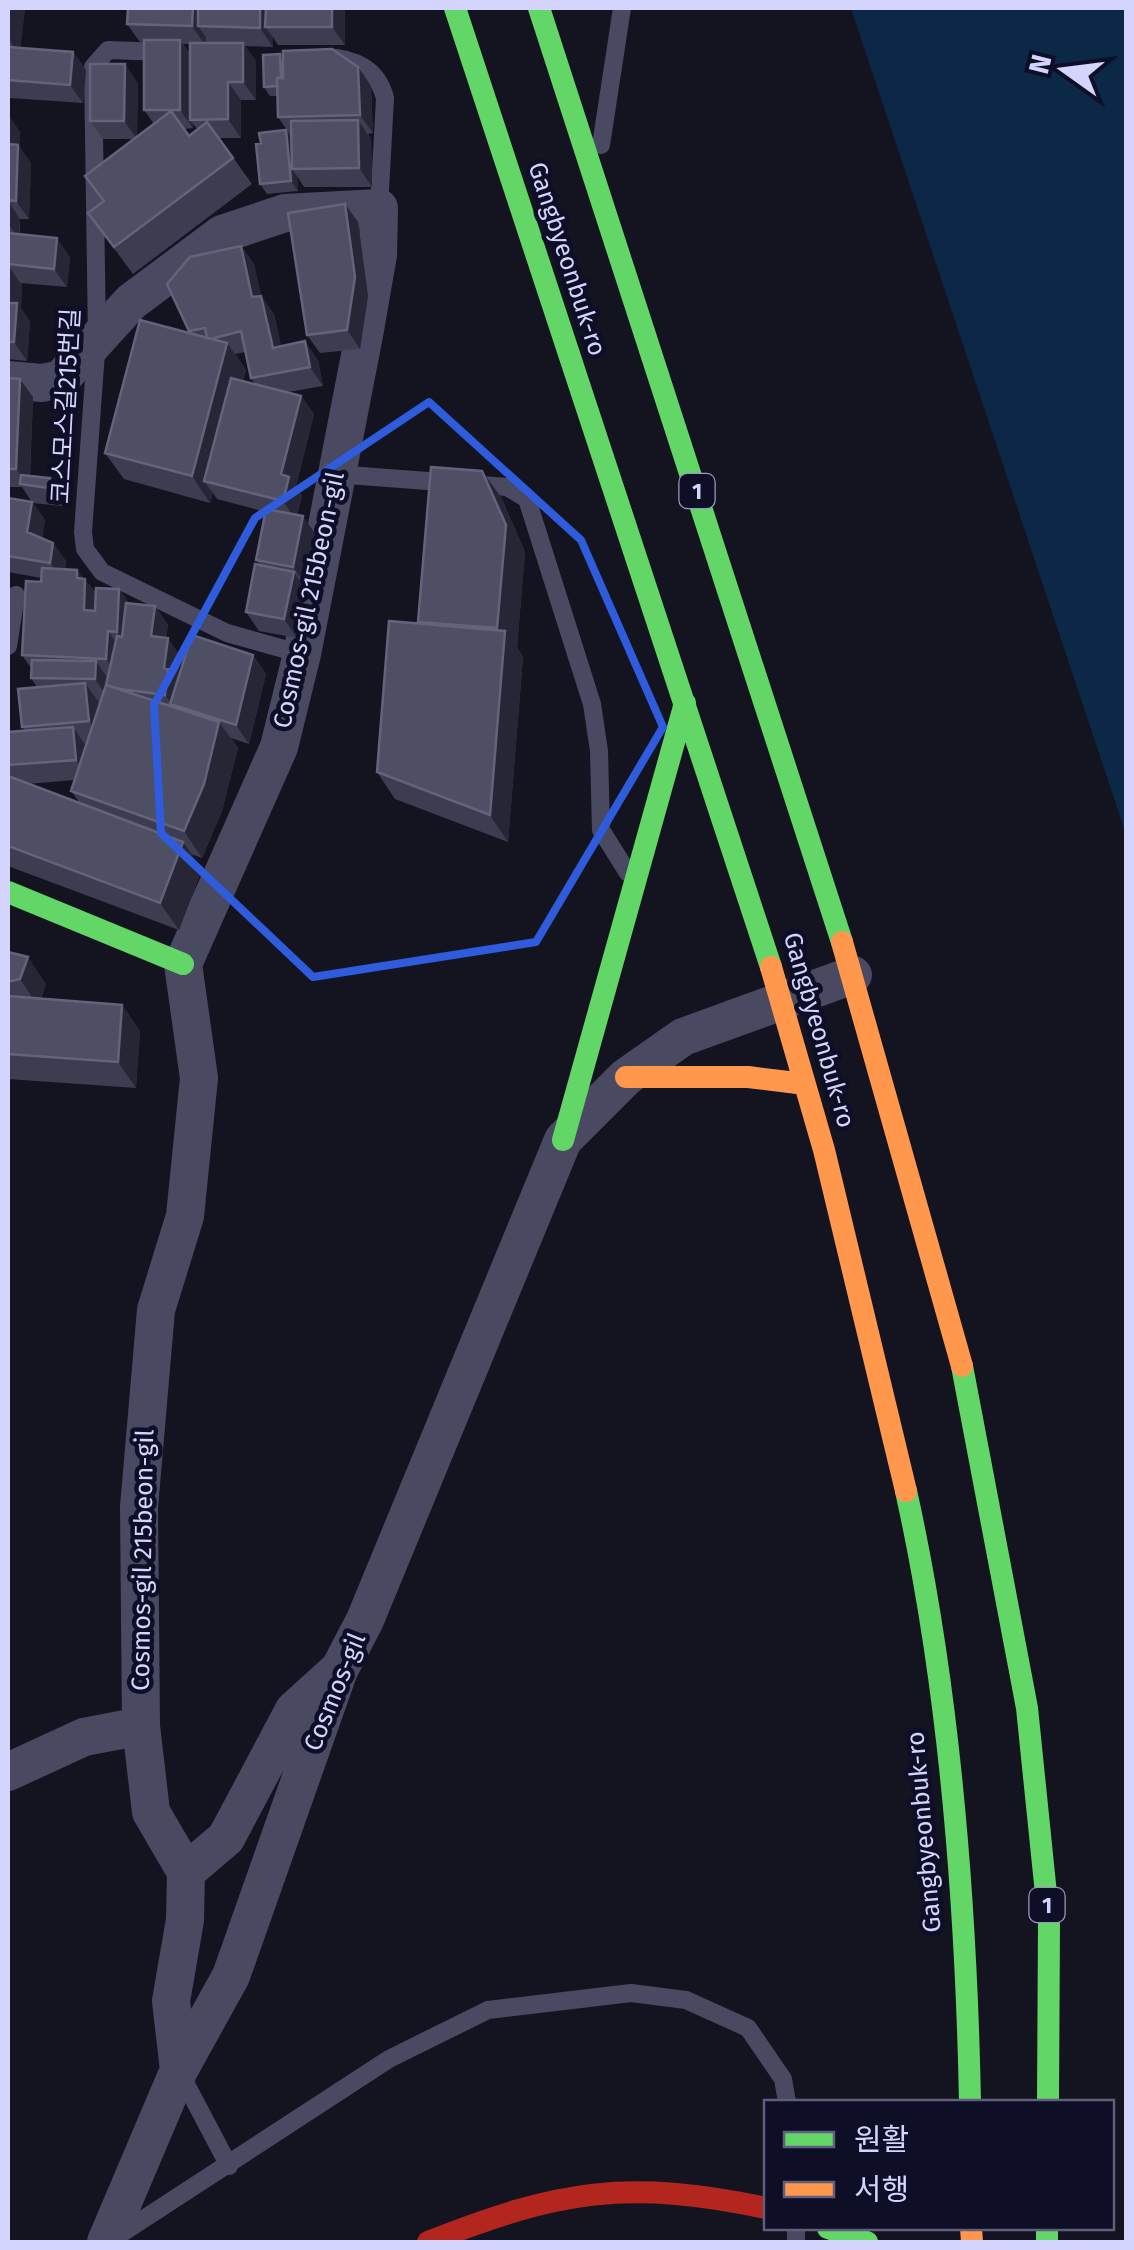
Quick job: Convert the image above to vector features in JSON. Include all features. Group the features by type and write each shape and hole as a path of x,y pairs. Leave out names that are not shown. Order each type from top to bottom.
{"main road":[{"name":"Gangbyeonbuk-ro","path":"455,8 754,900 805,1084 918,1543 958,1870 970,2100"},
{"name":"Gangbyeonbuk-ro","path":"539,8 853,976 964,1373 1027,1708 1049,1923 1048,2100"},
{"path":"563,1140 685,703"},
{"path":"8,892 183,964"},
{"path":"626,1077 748,1076 805,1084"},
{"path":"428,2242 514,2210 604,2190 694,2193 764,2208"},
{"path":"834,2230 867,2242"}],"street":[{"path":"8,380 42,383 60,379 131,302 203,246 232,229 285,213 379,208"},
{"name":"Cosmos-gil 215beon-gil","path":"186,1872 151,1812 141,1726 140,1507 156,1310 185,1216 199,1078 183,964 279,746 302,654 372,288 379,208"},
{"path":"563,1140 626,1077 683,1036 853,976"},
{"name":"Cosmos-gil","path":"107,2242 179,2070 231,1976 339,1670 372,1601 563,1140"},
{"path":"179,2070 170,2002 185,1920 186,1872 226,1838 294,1710 339,1670"},
{"path":"8,1772 84,1736 141,1726"}],"lane":[{"path":"595,180 622,8"},
{"name":"코스모스길215번길","path":"186,52 132,43 108,50 92,67 97,338 82,532 92,563 228,633 302,654"},
{"path":"296,56 349,59 382,84 386,98 379,208"},
{"path":"335,474 506,487 527,499 592,704 599,751 600,830 637,885"},
{"path":"8,646 16,595"},
{"path":"107,2242 230,2166 389,2059 488,2010 631,1993 686,2000 748,2028 782,2080 787,2100"},
{"path":"179,2070 230,2166"}],"highlighted area":[{"path":"429,402 581,540 663,727 536,942 313,977 161,833 154,705 255,518"}],"water":[{"path":"851,8 1126,8 1126,834"}],"building":[{"path":"128,8 193,8 192,26 127,24"},
{"path":"198,8 260,8 260,28 198,26"},
{"path":"266,8 332,8 332,27 265,27"},
{"path":"144,40 180,40 180,110 144,110"},
{"path":"190,43 243,43 243,82 228,82 228,119 190,120"},
{"path":"8,47 73,52 70,85 8,80"},
{"path":"332,49 358,67 360,115 278,117 277,78 283,78 283,51"},
{"path":"280,54 281,78 277,78 277,86 264,87 263,55"},
{"path":"90,64 125,64 124,121 90,121"},
{"path":"171,111 189,136 207,122 233,158 114,247 88,213 104,201 85,176"},
{"path":"358,120 359,168 292,169 291,121"},
{"path":"286,130 291,181 260,184 256,144 261,143 259,133"},
{"path":"8,144 18,145 16,201 8,200"},
{"path":"345,204 355,277 347,330 307,335 288,213"},
{"path":"8,233 57,238 54,269 8,264"},
{"path":"241,246 252,297 261,296 273,348 305,341 310,367 251,378 241,331 211,339 207,338 205,328 189,331 167,284 190,257"},
{"path":"8,303 17,303 14,342 8,342"},
{"path":"140,320 227,343 192,476 105,453"},
{"path":"8,378 20,379 16,469 8,469"},
{"path":"231,378 301,396 281,474 289,477 283,501 204,481"},
{"path":"431,467 482,471 506,525 497,628 418,622"},
{"path":"21,475 50,478 49,488 20,484"},
{"path":"8,498 32,502 27,532 53,543 50,563 8,556"},
{"path":"266,509 303,516 293,567 256,560"},
{"path":"255,564 294,572 284,619 246,612"},
{"path":"42,568 77,570 77,578 85,579 84,610 95,611 96,588 119,589 117,632 108,631 106,659 22,655 26,581 41,582"},
{"path":"126,603 155,606 151,636 168,638 165,695 106,685 117,636 122,637"},
{"path":"389,621 505,631 490,815 377,772"},
{"path":"192,635 253,655 236,725 170,704"},
{"path":"32,660 96,661 95,679 31,678"},
{"path":"85,683 89,721 22,727 18,689"},
{"path":"106,685 219,722 204,784 184,831 71,791"},
{"path":"73,727 76,760 8,765 8,732"},
{"path":"8,776 183,842 160,903 8,846"},
{"path":"8,952 28,957 20,979 8,982"},
{"path":"8,996 122,1005 118,1062 8,1054"}],"traffic: fast":[{"path":"455,8 771,967"},
{"path":"539,8 842,942"},
{"path":"563,1140 685,703"},
{"path":"8,892 183,964"},
{"path":"962,1366 1027,1708 1049,1923 1048,2100"},
{"path":"906,1491 945,1718 960,1872 970,2100"},
{"path":"834,2230 867,2242"},
{"path":"1047,2230 1047,2242"}],"traffic: slow":[{"path":"842,942 962,1366"},
{"path":"771,967 824,1150 906,1491"},
{"path":"626,1077 748,1077 805,1084"},
{"path":"971,2230 972,2242"}],"traffic: jam":[{"path":"428,2242 517,2211 594,2195 673,2194 764,2208"}]}
